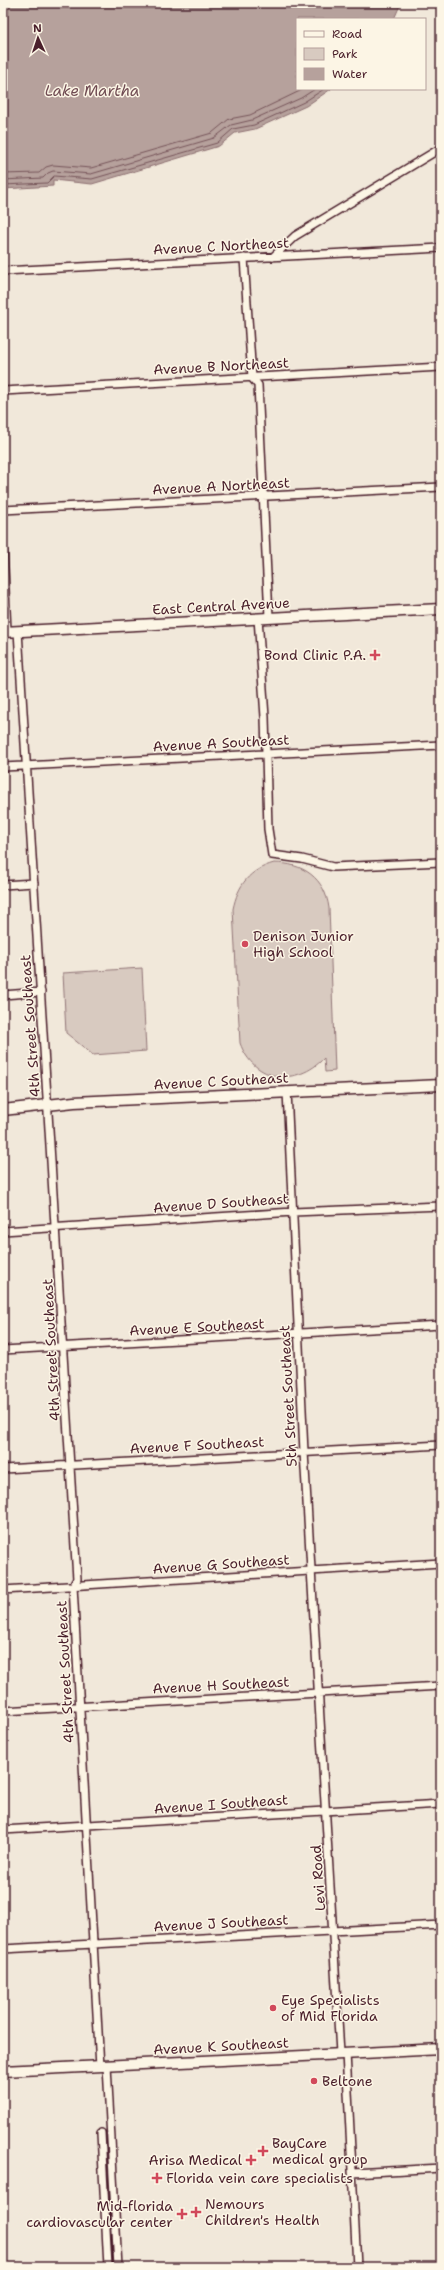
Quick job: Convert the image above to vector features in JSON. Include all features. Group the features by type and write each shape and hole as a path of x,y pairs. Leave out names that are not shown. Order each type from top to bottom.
{"street":[{"path":"273,256 295,236 441,148"},
{"name":"Avenue C Northeast","path":"3,271 441,248"},
{"path":"244,258 252,378 258,384 269,617"},
{"name":"Avenue B Northeast","path":"3,391 441,367"},
{"name":"Avenue A Northeast","path":"3,510 441,487"},
{"path":"3,546 5,631"},
{"name":"East Central Avenue","path":"5,631 441,608"},
{"path":"258,618 266,754 268,828 272,855 302,859 333,868 441,862"},
{"name":"4th Street Southeast","path":"18,631 64,1346 77,1579 73,1586 93,1944 104,2066 118,2267"},
{"name":"Avenue A Southeast","path":"3,767 441,745"},
{"path":"3,885 34,883"},
{"path":"3,995 41,992"},
{"name":"Avenue C Southeast","path":"3,1110 74,1102 441,1085"},
{"name":"5th Street Southeast","path":"287,1091 304,1452 319,1696"},
{"name":"Avenue D Southeast","path":"3,1231 56,1226 293,1212 441,1206"},
{"name":"Avenue E Southeast","path":"3,1350 254,1337 441,1325"},
{"name":"Avenue F Southeast","path":"3,1469 441,1445"},
{"name":"Avenue G Southeast","path":"3,1590 441,1563"},
{"name":"Avenue H Southeast","path":"3,1711 80,1706 319,1696 441,1686"},
{"name":"Levi Road","path":"319,1696 343,2053"},
{"name":"Avenue I Southeast","path":"3,1830 441,1804"},
{"name":"Avenue J Southeast","path":"3,1949 441,1925"},
{"name":"Avenue K Southeast","path":"3,2072 441,2048"},
{"path":"343,2053 357,2267"},
{"path":"101,2133 108,2267"},
{"path":"352,2173 441,2168"}],"green space":[{"path":"274,863 294,866 311,874 323,888 327,897 329,908 335,1071 325,1072 324,1058 313,1067 301,1073 289,1076 277,1076 266,1073 255,1066 247,1056 240,1043 233,909 238,893 251,874"},
{"path":"142,968 146,1051 93,1055 66,1033 63,973"}],"water":[{"name":"Lake Martha","path":"3,3 401,3 394,18 296,18 296,90 330,90 306,106 255,129 235,133 219,146 92,184 53,180 53,186 3,189"}],"place":[{"name":"Bond Clinic P.A.","path":"375,655"},
{"name":"Denison Junior High School","path":"245,944"},
{"name":"Eye Specialists of Mid Florida","path":"273,2008"},
{"name":"Beltone","path":"314,2081"},
{"name":"BayCare medical group","path":"263,2151"},
{"name":"Arisa Medical","path":"251,2160"},
{"name":"Florida vein care specialists","path":"157,2178"},
{"name":"Nemours Children's Health","path":"196,2212"},
{"name":"Mid-florida cardiovascular center","path":"182,2214"}]}
